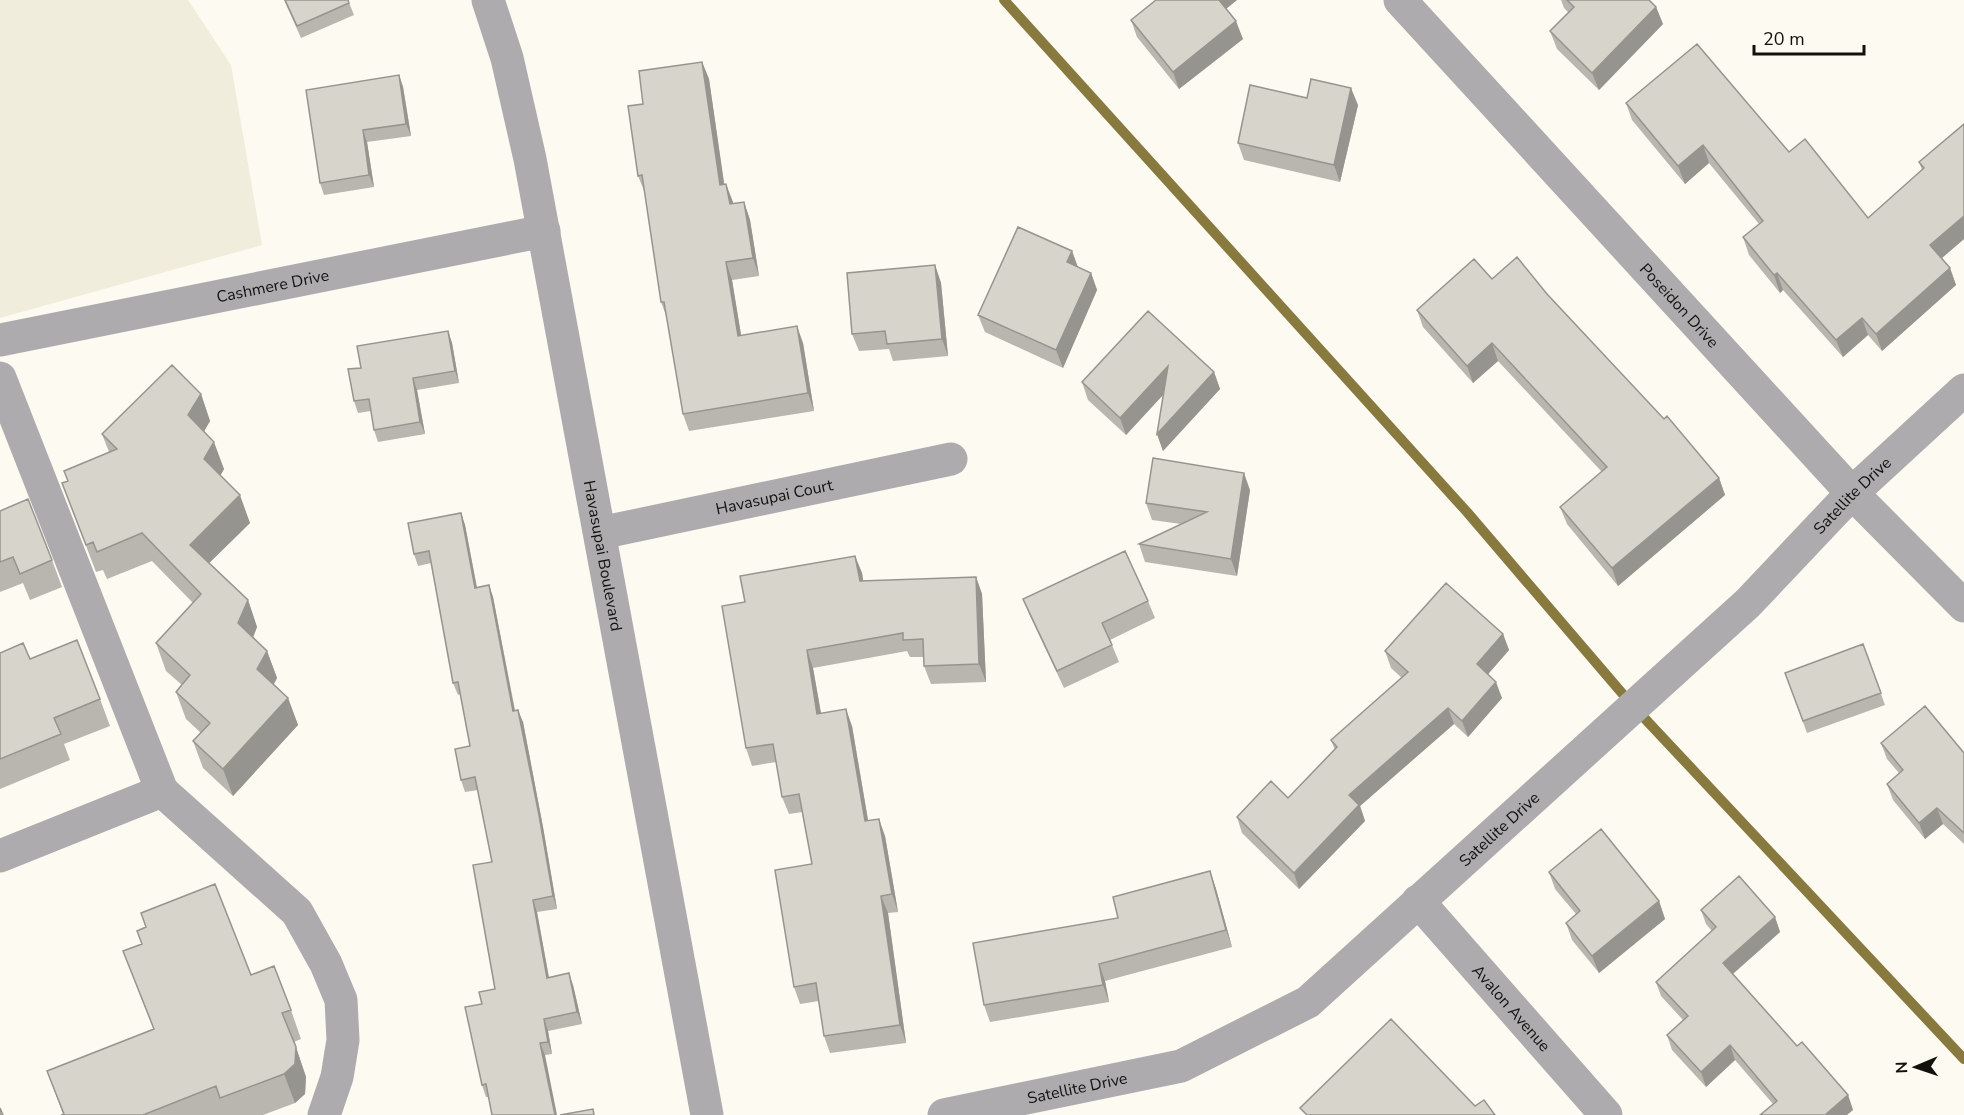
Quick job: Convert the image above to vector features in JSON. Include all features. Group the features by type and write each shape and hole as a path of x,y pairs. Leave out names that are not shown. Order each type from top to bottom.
{"street":[{"name":"Havasupai Boulevard","path":"488,0 507,58 544,231 707,1115"},
{"name":"Poseidon Drive","path":"1417,6 1852,493 1964,606"},
{"name":"Cashmere Drive","path":"0,340 544,231"},
{"path":"0,378 162,791 297,912 318,945 340,1000 342,1022 337,1077 324,1115"},
{"name":"Satellite Drive","path":"944,1115 1181,1066 1308,1002 1748,603 1852,493 1964,390"},
{"name":"Havasupai Court","path":"600,533 951,459"},
{"path":"0,856 162,791"},
{"name":"Avalon Avenue","path":"1418,901 1606,1115"}],"shaded area":[{"path":"0,0 188,0 231,65 262,245 0,318"}],"building":[{"path":"285,0 348,0 349,3 297,26"},
{"path":"1156,0 1219,0 1236,21 1173,72 1131,20"},
{"path":"1567,0 1649,0 1656,7 1592,73 1550,31 1574,7"},
{"path":"1697,44 1789,152 1805,139 1868,218 1924,168 1919,162 1964,124 1964,216 1930,245 1950,268 1876,334 1862,318 1836,340 1777,273 1774,275 1743,237 1763,221 1703,145 1678,166 1626,103"},
{"path":"702,62 720,185 726,184 730,204 744,202 753,258 726,262 738,336 797,326 808,393 683,414 664,302 661,302 642,175 638,176 628,106 643,104 639,71"},
{"path":"399,75 406,124 363,130 369,175 320,183 306,90"},
{"path":"1311,79 1351,88 1334,165 1238,143 1250,85 1307,98"},
{"path":"1018,227 1072,251 1067,262 1091,273 1056,350 978,315"},
{"path":"1517,257 1547,294 1664,419 1667,416 1719,478 1612,568 1560,507 1607,467 1492,343 1467,366 1417,310 1474,259 1492,279"},
{"path":"935,265 942,339 887,344 885,331 852,334 847,273"},
{"path":"1148,311 1214,372 1157,434 1168,366 1120,418 1082,382"},
{"path":"448,331 455,371 413,378 420,422 374,430 369,399 354,401 348,369 361,368 357,346"},
{"path":"172,365 201,394 188,415 214,442 204,459 240,495 190,545 248,600 238,623 267,651 257,669 288,698 223,769 193,741 210,723 176,692 190,675 156,643 201,594 142,533 97,552 93,542 86,545 62,483 68,481 64,471 117,449 102,434"},
{"path":"1153,458 1244,473 1231,559 1139,544 1207,512 1146,503"},
{"path":"28,499 52,560 20,574 13,557 0,562 0,511"},
{"path":"461,513 475,588 489,585 513,711 518,710 539,815 553,896 533,900 547,978 569,973 577,1012 544,1019 548,1042 540,1043 555,1115 492,1115 486,1084 482,1085 465,1007 482,1004 479,992 495,989 473,865 492,862 475,777 461,780 455,749 470,746 458,682 453,683 429,551 414,554 408,523"},
{"path":"1125,551 1148,601 1102,623 1112,645 1057,671 1023,599"},
{"path":"855,556 860,581 976,577 979,664 924,666 923,639 903,640 903,633 807,650 817,714 846,709 865,821 879,819 892,894 881,896 900,1025 824,1036 816,983 794,987 775,870 812,864 799,794 782,797 773,744 746,748 722,606 745,602 740,576"},
{"path":"1446,583 1503,634 1477,664 1496,682 1462,721 1448,708 1349,795 1359,805 1294,873 1237,817 1271,781 1288,798 1337,747 1331,740 1408,672 1385,651"},
{"path":"77,640 100,699 54,718 61,734 0,759 0,653 23,643 30,659"},
{"path":"1863,644 1881,693 1803,721 1785,673"},
{"path":"1925,706 1964,753 1964,833 1937,808 1919,823 1887,784 1903,770 1881,743"},
{"path":"1601,829 1659,901 1592,956 1566,923 1580,911 1549,872"},
{"path":"1210,871 1226,930 1099,964 1103,985 984,1005 973,943 1118,918 1113,897"},
{"path":"1739,876 1775,917 1723,963 1797,1046 1802,1042 1848,1095 1825,1115 1760,1115 1777,1101 1730,1045 1701,1072 1667,1035 1688,1016 1656,982 1716,927 1701,910"},
{"path":"215,884 251,975 274,966 291,1010 282,1013 296,1047 295,1064 284,1074 220,1098 216,1086 143,1115 61,1115 64,1114 47,1071 154,1029 123,951 142,944 137,931 146,927 141,913"},
{"path":"1391,1019 1475,1106 1484,1100 1495,1115 1307,1115 1300,1108"},
{"path":"593,1109 594,1115 560,1115"}],"waterway":[{"path":"1004,0 1467,512 1633,706 1964,1059"}]}
